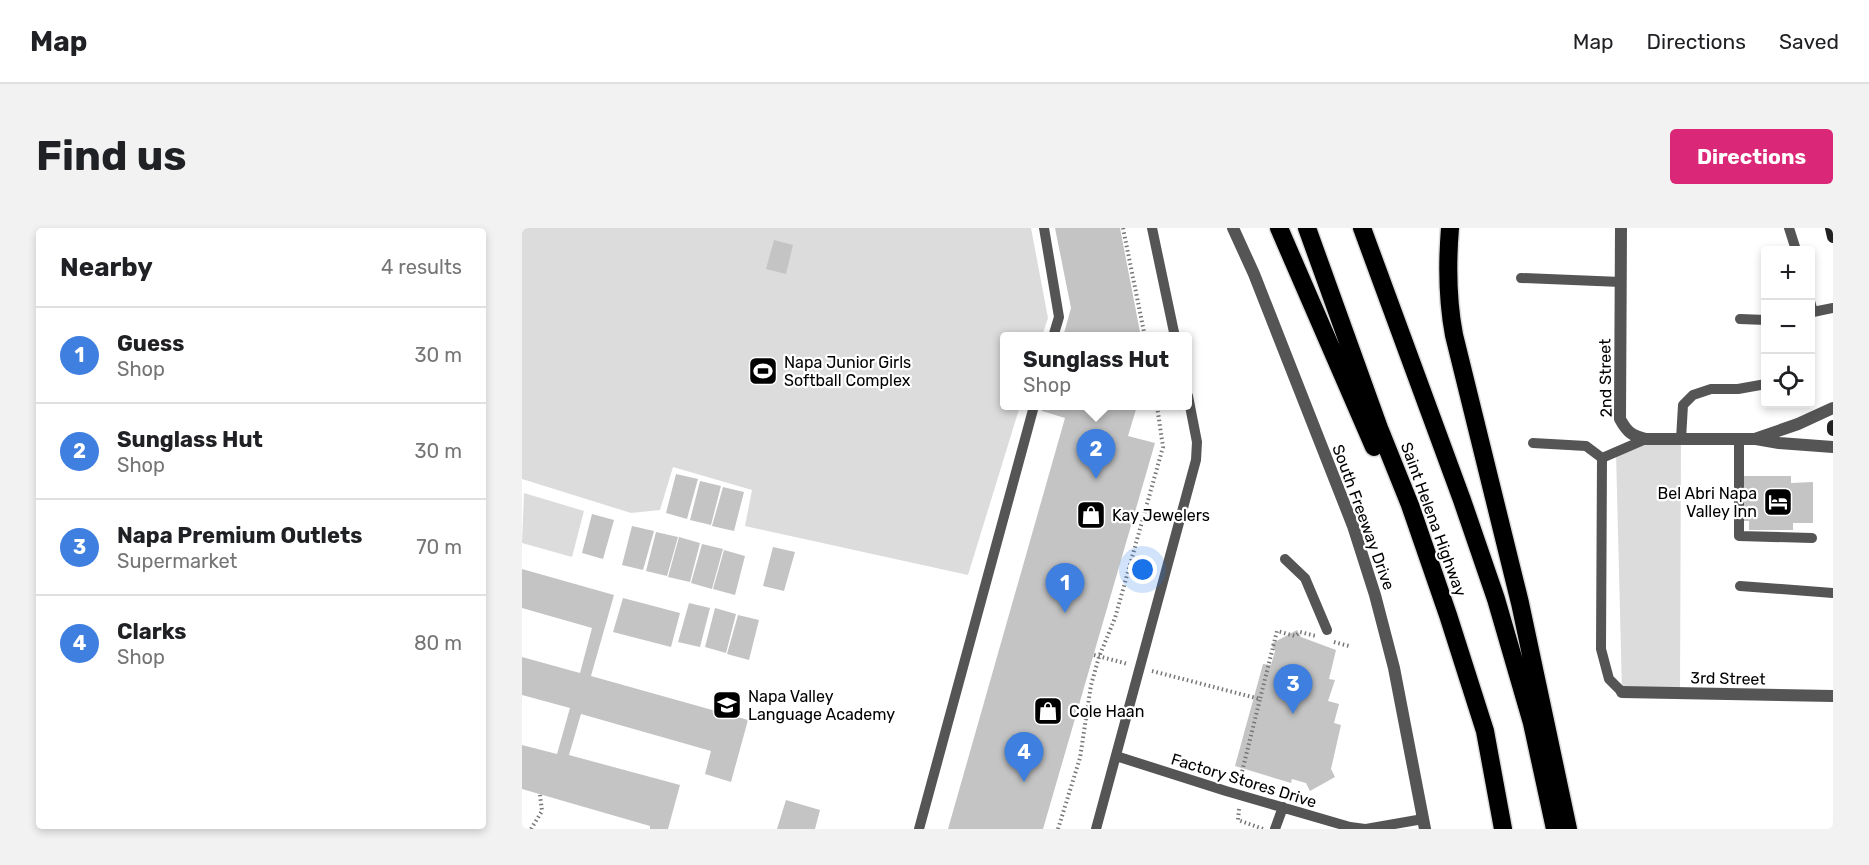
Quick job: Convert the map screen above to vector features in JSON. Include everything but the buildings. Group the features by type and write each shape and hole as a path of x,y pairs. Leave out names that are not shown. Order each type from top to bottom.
{"highway":[{"path":"1279,228 1448,615"},
{"name":"Saint Helena Highway","path":"1307,228 1379,428 1410,505 1448,615 1485,731 1503,829"},
{"name":"Saint Helena Highway","path":"1362,228 1496,599 1532,723 1555,829"},
{"path":"1450,228 1447,279 1454,335 1520,603 1568,829"}],"main road":[{"path":"1831,228 1833,237"}],"street":[{"name":"South Freeway Drive","path":"1233,228 1254,274 1349,515 1376,596 1394,668 1424,824"},
{"name":"2nd Street","path":"1621,228 1620,419 1626,430 1635,437 1647,439 1755,439 1798,424 1833,408"},
{"name":"2nd Street","path":"1755,439 1779,444 1833,447"},
{"name":"3rd Street","path":"1622,693 1833,696"}],"lane":[{"path":"1044,228 1059,317 1054,332"},
{"path":"1152,228 1174,332"},
{"path":"1790,228 1795,246"},
{"path":"1521,278 1620,282"},
{"path":"1815,312 1833,308"},
{"path":"1740,319 1761,320"},
{"path":"1681,440 1683,405 1694,395 1711,389 1738,389 1761,385"},
{"path":"919,829 1033,410"},
{"path":"1096,829 1196,460 1197,442 1191,410"},
{"path":"1602,458 1647,439"},
{"path":"1740,440 1739,536 1812,538"},
{"path":"1533,443 1586,446 1602,458"},
{"path":"1602,458 1601,649 1609,679 1622,693"},
{"path":"1285,560 1305,578 1325,636"},
{"path":"1740,586 1833,593"},
{"name":"Factory Stores Drive","path":"1116,756 1350,827 1365,829 1424,824"},
{"path":"1275,829 1283,807"}],"path":[{"path":"1124,228 1144,332"},
{"path":"1058,829 1080,758 1096,656 1115,618 1163,447 1158,410"},
{"path":"1263,829 1238,820 1239,795 1241,772 1277,631 1295,636 1300,632 1325,636 1349,646"},
{"path":"1096,656 1260,699"},
{"path":"531,829 542,811 540,795"}],"shaded area":[{"name":"Napa Junior Girls Softball Complex","path":"522,228 1031,228 1048,318 1043,332 1000,332 1000,410 1019,410 968,575 745,526 752,490 673,467 660,510 631,513 522,479"},
{"path":"1646,439 1681,439 1680,694 1622,692 1616,452"},
{"path":"524,493 584,511 572,557 522,543"}],"place":[{"name":"Napa Junior Girls Softball Complex","path":"763,371"},
{"name":"Sunglass Hut","path":"1096,479"},
{"name":"Bel Abri Napa Valley Inn","path":"1778,502"},
{"name":"Kay Jewelers","path":"1091,515"},
{"name":"Guess","path":"1065,613"},
{"name":"Napa Valley Language Academy","path":"727,705"},
{"name":"Cole Haan","path":"1048,711"},
{"name":"Napa Premium Outlets","path":"1293,714"},
{"name":"Clarks","path":"1024,782"}]}
